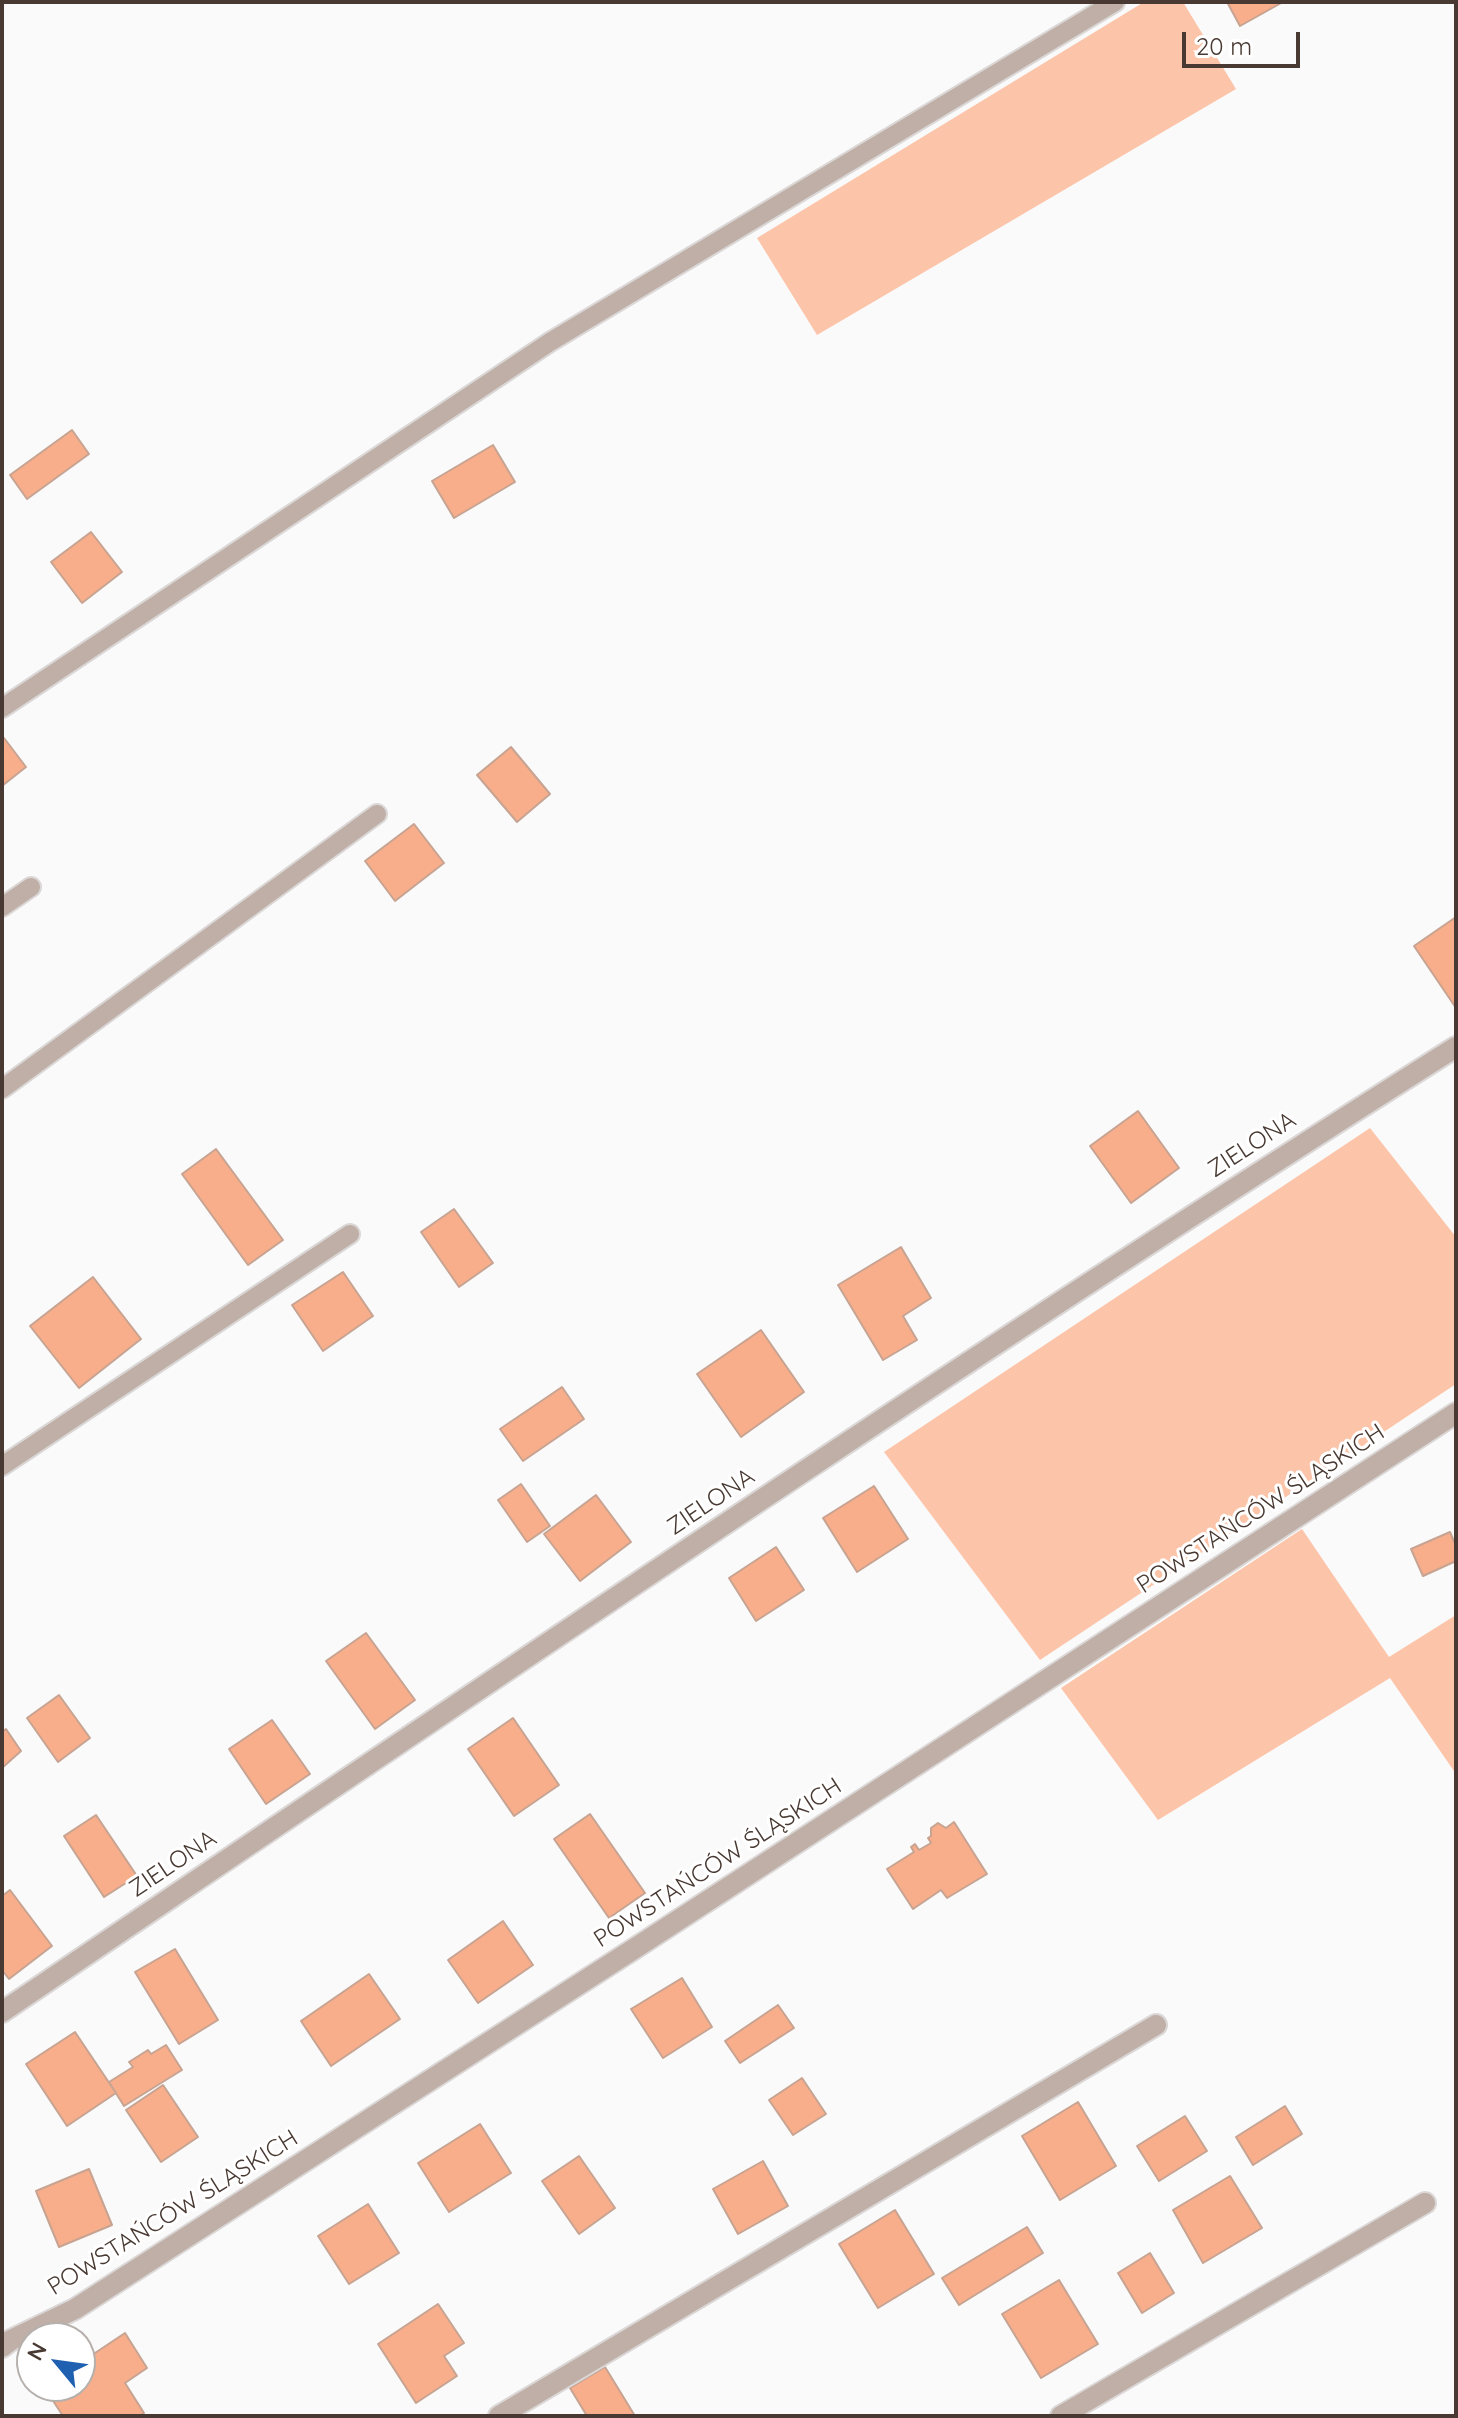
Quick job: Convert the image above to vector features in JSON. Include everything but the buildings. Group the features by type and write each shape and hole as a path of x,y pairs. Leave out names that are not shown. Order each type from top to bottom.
{"street":[{"name":"ZIELONA","path":"2,2012 565,1630 1243,1182 1456,1047"},
{"name":"POWSTAŃCÓW ŚLĄSKICH","path":"2,2347 75,2309 1456,1413"},
{"path":"499,2416 1156,2025"},
{"path":"1061,2416 1425,2203"}],"lane":[{"path":"2,708 550,342 1115,2"},
{"path":"2,1089 377,814"},
{"path":"2,907 31,887"},
{"path":"2,1466 350,1234"}],"shaded area":[{"path":"1144,2 1183,2 1236,89 817,335 757,238"},
{"path":"1370,1128 1456,1237 1456,1384 1040,1660 884,1452"},
{"path":"1302,1529 1389,1657 1456,1615 1456,1774 1390,1678 1158,1820 1061,1688"}]}
